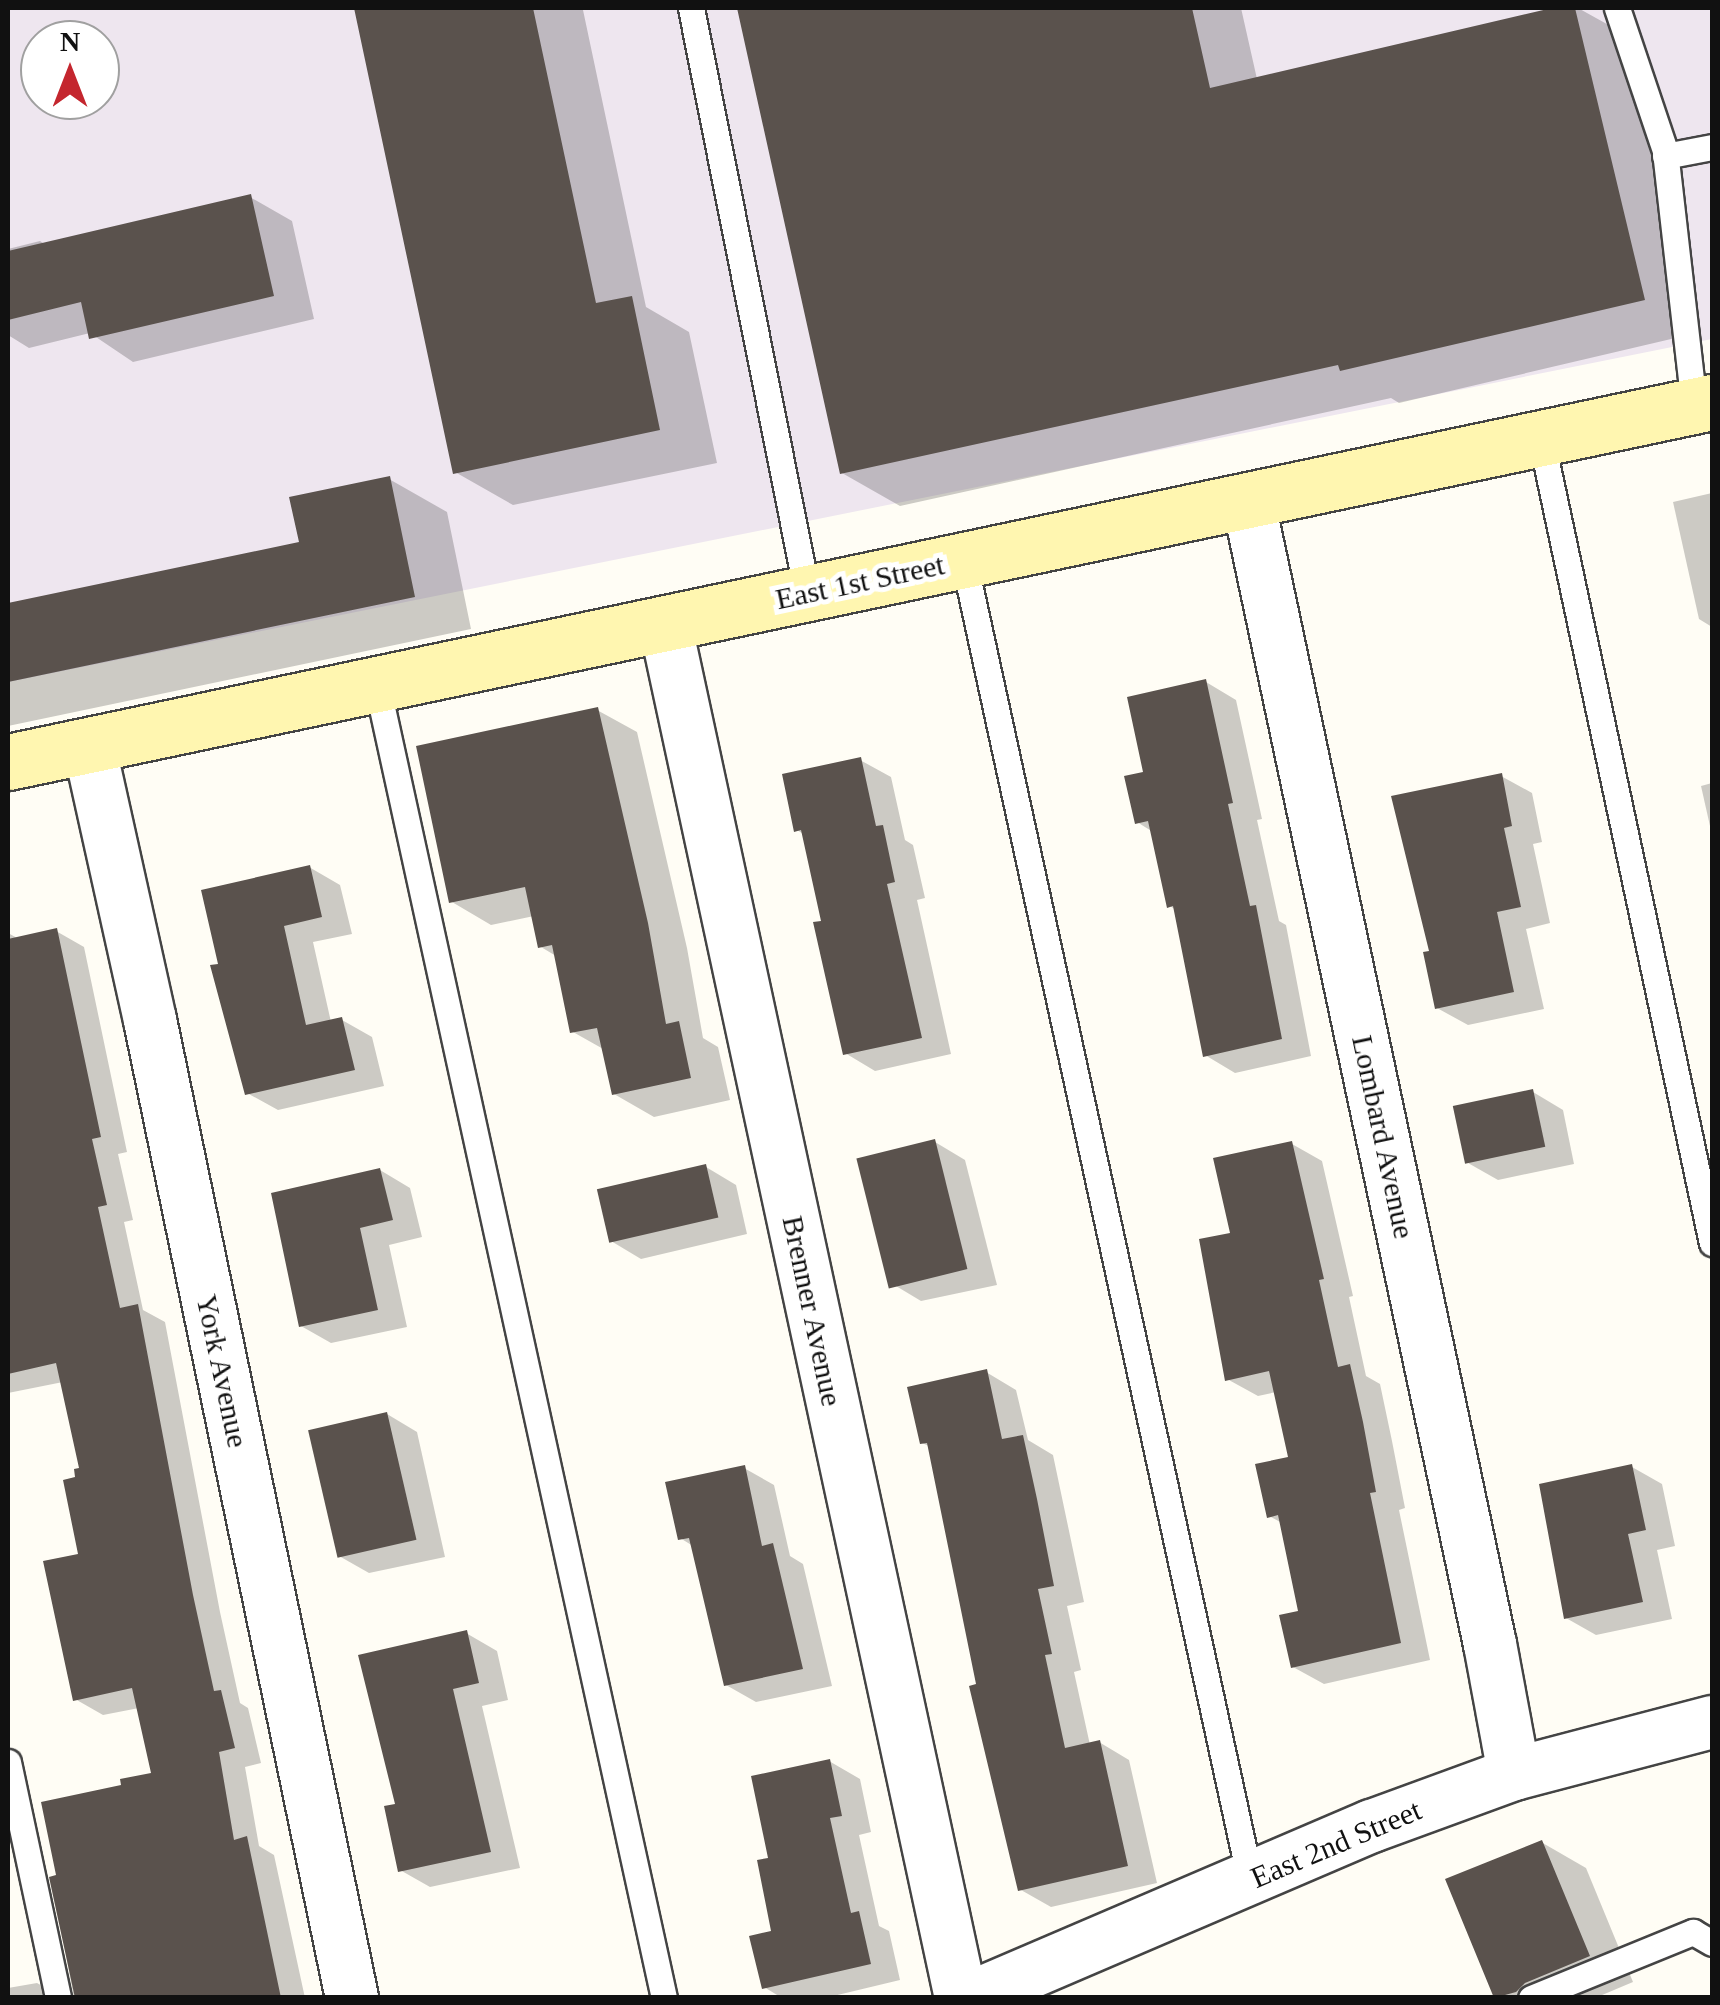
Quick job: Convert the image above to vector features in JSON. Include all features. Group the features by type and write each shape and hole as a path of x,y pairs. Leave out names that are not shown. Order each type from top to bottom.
{"main road":[{"name":"East 1st Street","path":"8,762 1703,404"}],"street":[{"name":"Lombard Avenue","path":"1248,500 1490,1644 1514,1774"},
{"name":"Brenner Avenue","path":"666,624 961,1998"},
{"name":"York Avenue","path":"89,745 150,1020 352,1998"},
{"name":"East 2nd Street","path":"970,1998 1372,1826 1514,1774 1712,1722"}],"lane":[{"path":"691,8 807,593"},
{"path":"1616,8 1665,156 1703,404"},
{"path":"1665,156 1712,147"},
{"path":"1541,438 1712,1243"},
{"path":"964,560 1250,1879"},
{"path":"377,684 664,1998"},
{"path":"8,1762 58,1998"},
{"path":"1531,1998 1692,1932 1712,1942"}],"shaded area":[{"path":"8,8 1712,8 1712,339 8,682"}],"building":[{"path":"354,8 533,8 596,303 632,296 660,430 453,474"},
{"path":"737,8 1192,8 1210,88 1552,8 1575,8 1645,300 1340,371 1338,365 840,474"},
{"path":"251,194 274,296 89,339 81,302 8,320 8,251"},
{"path":"390,476 415,597 8,682 8,603 299,542 289,497"},
{"path":"1206,679 1233,803 1228,804 1250,906 1256,905 1282,1039 1203,1057 1173,906 1167,908 1148,821 1135,824 1124,776 1143,772 1127,697"},
{"path":"598,707 648,923 666,1024 679,1021 691,1078 612,1095 597,1028 570,1033 552,945 538,948 525,887 449,903 416,746"},
{"path":"861,757 876,826 883,825 895,882 887,884 922,1038 843,1055 813,922 821,921 801,830 794,832 782,774"},
{"path":"1502,773 1512,826 1504,828 1521,907 1497,912 1514,992 1435,1009 1423,952 1429,951 1391,796"},
{"path":"310,865 322,917 284,926 306,1025 342,1017 355,1070 245,1095 210,965 218,964 201,890"},
{"path":"57,928 101,1137 92,1139 107,1205 98,1207 120,1308 138,1304 193,1595 214,1691 221,1690 235,1748 219,1752 234,1840 247,1836 281,1998 75,1998 49,1877 56,1875 41,1802 121,1785 120,1779 151,1773 132,1688 73,1701 43,1561 78,1554 63,1480 75,1477 74,1469 79,1468 56,1363 8,1374 8,939"},
{"path":"1533,1089 1545,1147 1465,1164 1453,1106"},
{"path":"935,1139 967,1269 889,1289 856,1159"},
{"path":"1292,1141 1324,1279 1319,1280 1338,1367 1350,1364 1363,1422 1376,1492 1370,1493 1401,1643 1291,1668 1279,1615 1298,1611 1278,1515 1267,1518 1255,1464 1288,1457 1269,1371 1225,1381 1199,1239 1230,1233 1213,1158"},
{"path":"706,1164 718,1218 609,1243 597,1189"},
{"path":"380,1168 393,1220 360,1228 378,1310 299,1327 271,1193"},
{"path":"987,1369 1002,1439 1023,1435 1037,1499 1054,1586 1038,1589 1052,1654 1045,1655 1065,1748 1100,1740 1128,1866 1018,1891 969,1686 976,1684 927,1443 920,1444 907,1387"},
{"path":"387,1412 416,1540 338,1558 308,1430"},
{"path":"1632,1464 1646,1530 1628,1534 1643,1602 1564,1619 1539,1484"},
{"path":"745,1465 762,1546 773,1543 803,1669 724,1686 689,1538 678,1540 665,1482"},
{"path":"467,1630 479,1683 453,1689 491,1852 398,1872 384,1806 395,1804 358,1655"},
{"path":"830,1759 842,1816 830,1818 851,1913 859,1911 871,1964 762,1989 749,1936 771,1931 757,1860 768,1858 751,1776"},
{"path":"1542,1840 1590,1956 1525,1983 1516,1992 1494,1998 1445,1879"}]}
